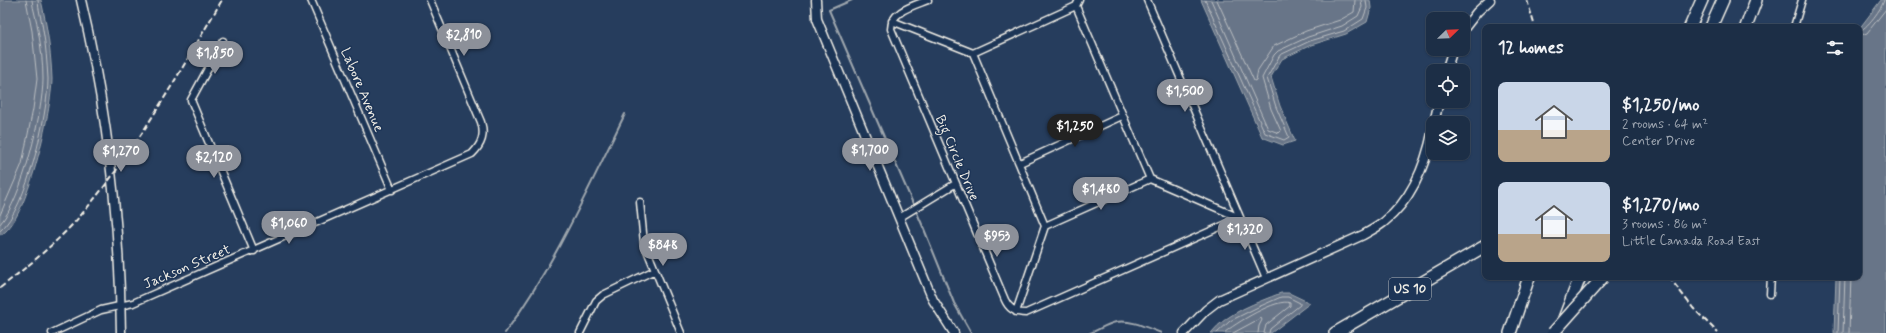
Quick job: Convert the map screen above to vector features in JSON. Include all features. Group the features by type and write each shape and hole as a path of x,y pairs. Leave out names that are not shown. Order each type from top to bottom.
{"highway":[{"path":"1691,24 1702,0"},
{"path":"1713,24 1723,0"},
{"path":"1747,24 1756,0"},
{"name":"US 10","path":"1335,333 1482,248"},
{"path":"1510,333 1529,280"},
{"path":"1559,333 1579,280"},
{"path":"1553,333 1600,280"}],"street":[{"path":"81,0 96,73 112,184 118,254 121,333"},
{"name":"Labore Avenue","path":"311,0 392,190"},
{"name":"Jackson Street","path":"52,333 101,310 133,303 472,154 481,142 483,129 430,0"},
{"path":"816,0 817,19 899,218 933,300 954,333"},
{"path":"928,0 897,14 892,21 973,53 1045,226 1016,312 1026,313 1240,218"},
{"path":"1147,0 1266,278"},
{"path":"1470,21 1490,0"},
{"path":"1795,24 1802,0"},
{"path":"973,53 1078,3 1122,116 1150,179 1240,218"},
{"name":"Big Circle Drive","path":"892,21 891,29 955,184 1007,305 1016,312"},
{"path":"223,41 192,100 254,251"},
{"path":"1020,163 1122,116"},
{"path":"1184,333 1201,315 1219,300 1363,235 1384,223 1405,199 1415,183 1426,158"},
{"path":"1045,226 1150,179"},
{"path":"899,218 955,184"},
{"path":"640,202 644,243 681,333"},
{"path":"580,333 596,301 603,295 654,270"},
{"path":"1770,294 1771,280"}],"water":[{"path":"0,0 41,0 51,59 52,79 48,114 43,138 28,189 20,210 10,227 0,235"},
{"path":"1201,0 1370,0 1371,8 1367,22 1346,34 1311,45 1282,59 1271,77 1280,106 1295,141 1283,145 1262,137"},
{"path":"1881,0 1886,0 1886,333 1834,333 1836,280 1862,280 1862,25"},
{"path":"1281,293 1289,293 1310,303 1271,333 1211,333 1226,319 1234,314"}],"waterway":[{"path":"852,0 829,10 924,229 954,303 971,333"},
{"path":"505,333 523,307 555,254 584,199 625,114"},
{"path":"1090,333 1109,324 1121,321 1139,324 1161,333"}],"railway":[{"path":"0,288 63,235 101,190 139,138 222,0"},
{"path":"1527,0 1534,24"},
{"path":"1671,280 1693,308 1718,333"}]}
